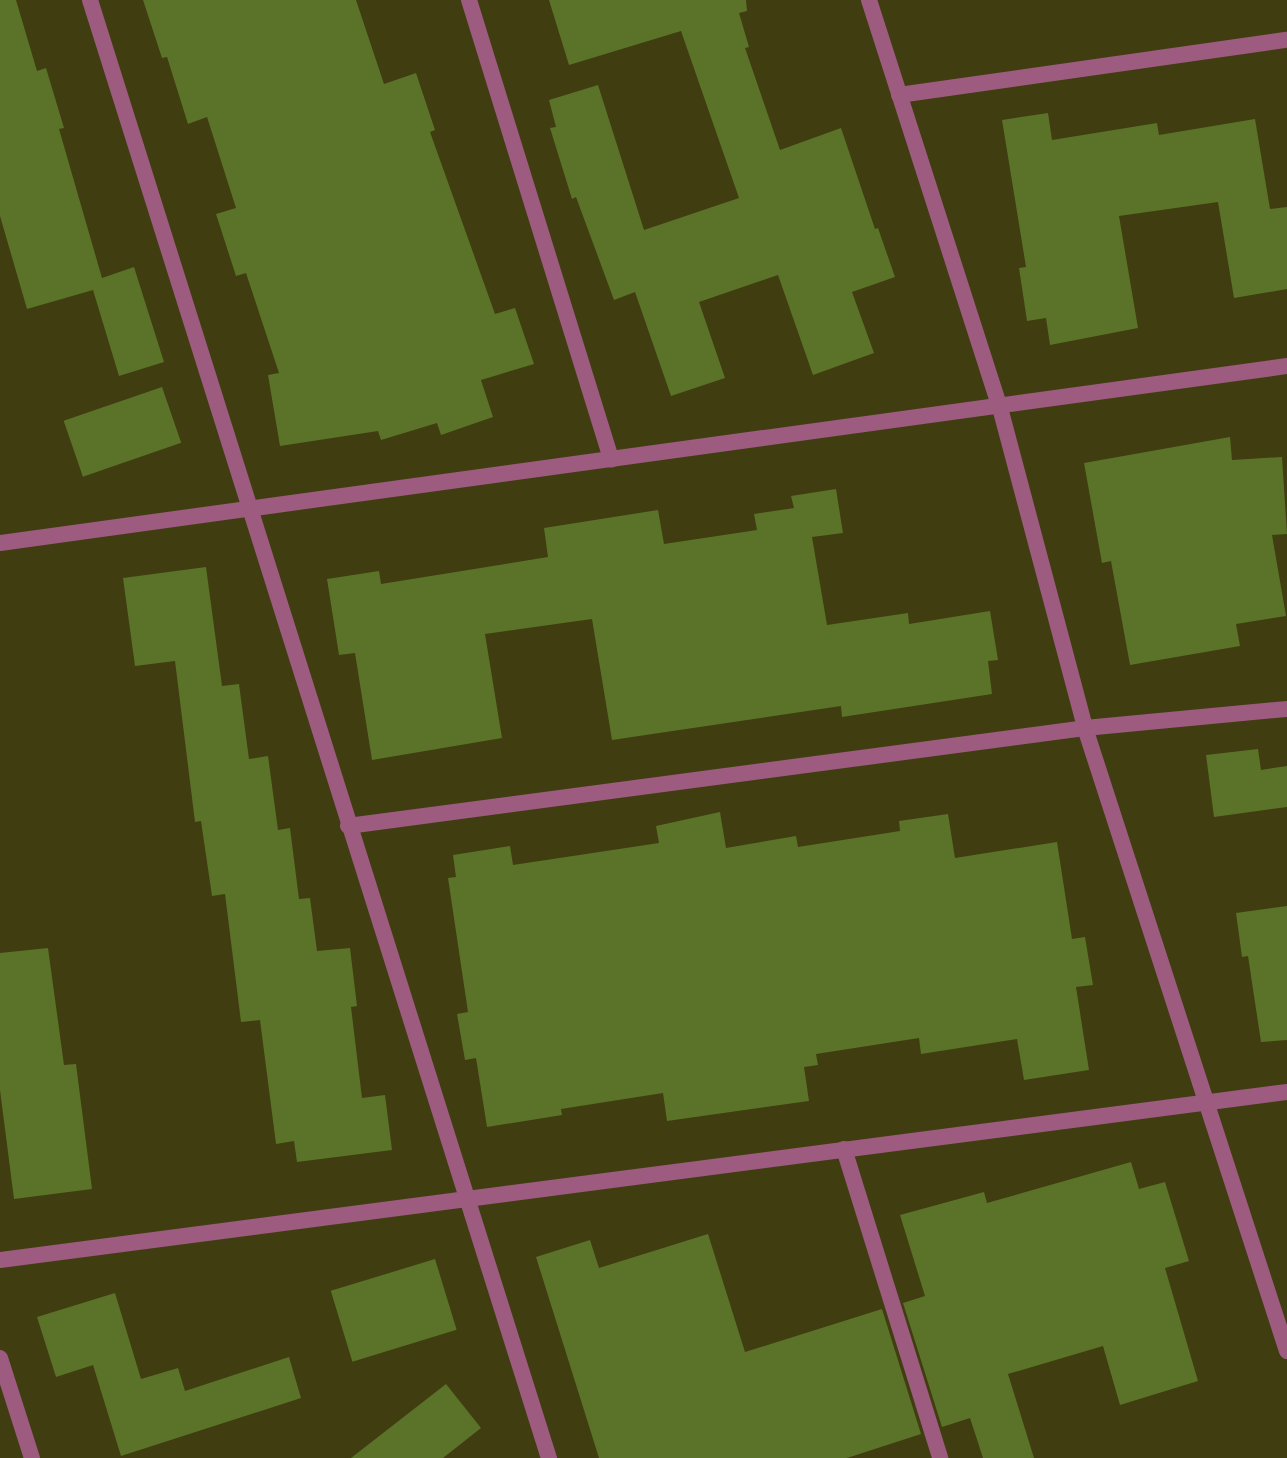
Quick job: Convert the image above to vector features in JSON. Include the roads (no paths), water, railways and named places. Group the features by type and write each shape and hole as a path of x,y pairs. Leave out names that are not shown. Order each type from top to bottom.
{"street":[{"path":"90,0 549,1458"},
{"path":"469,0 611,460"},
{"path":"869,0 999,404 1085,728 1287,1351"},
{"path":"899,95 1287,40"},
{"path":"0,543 1287,366"},
{"path":"348,826 1085,728 1287,709"},
{"path":"0,1260 1287,1092"},
{"path":"844,1149 940,1458"},
{"path":"0,1358 32,1458"}]}
